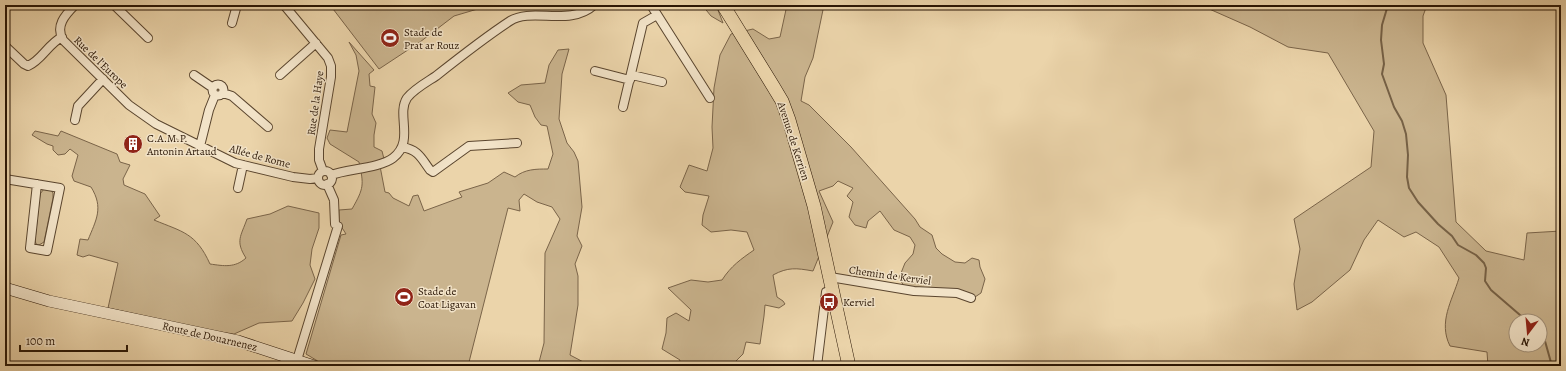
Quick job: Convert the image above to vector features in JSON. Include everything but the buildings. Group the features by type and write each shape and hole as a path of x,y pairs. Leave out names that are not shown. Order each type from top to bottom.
{"main road":[{"name":"Avenue de Kerrien","path":"723,5 769,78 784,107 810,190 849,366"},
{"name":"Route de Douarnenez","path":"6,291 238,341 314,366"}],"street":[{"name":"Rue de l'Europe","path":"75,5 62,21 60,29 65,43 135,110"},
{"path":"114,5 148,38"},
{"path":"232,23 237,5"},
{"name":"Rue de la Haye","path":"284,5 328,58 332,71 320,149 319,160 321,175"},
{"path":"332,175 341,171 369,166 390,160 396,155 402,147 404,140 404,110 408,98 513,15 574,15 587,10 594,5"},
{"path":"651,5 710,98"},
{"path":"623,107 643,23 657,15"},
{"path":"5,46 28,66 54,42 62,37"},
{"path":"280,74 316,43"},
{"path":"595,71 662,82"},
{"path":"194,75 217,92 232,96 268,127"},
{"path":"75,120 78,106 103,79"},
{"path":"200,146 209,110 217,92"},
{"name":"Allée de Rome","path":"135,110 156,124 226,159 243,165 293,177 310,179 321,175"},
{"path":"402,147 410,148 415,151 433,172 469,146 517,143"},
{"path":"238,188 243,165"},
{"path":"329,172 332,175 332,180 327,184 322,184 321,175 329,172"},
{"path":"5,180 37,184 60,188 47,251 30,248 37,184"},
{"path":"298,360 336,225 334,200 327,184"},
{"name":"Chemin de Kerviel","path":"830,277 914,291 957,293 971,298"},
{"path":"817,366 826,292 833,291"}],"shaded area":[{"name":"Stade de Prat ar Rouz","path":"330,5 481,5 481,8 454,16 420,42 379,69"},
{"path":"702,5 716,5 723,23 711,16"},
{"path":"787,5 824,5 813,58 805,77 801,101 809,105 851,147 915,219 920,227 932,235 936,248 942,254 955,262 965,263 972,258 979,260 985,279 981,293 975,297 963,291 904,286 899,278 905,263 913,254 915,245 910,237 894,230 880,211 868,221 866,228 855,225 849,217 853,202 847,196 853,188 838,181 833,186 819,191 833,222 813,271 792,269 773,275 777,297 785,304 779,308 765,305 760,344 746,342 743,354 731,366 678,366 680,360 662,349 666,333 667,318 676,313 689,321 691,310 668,288 691,280 708,282 722,280 733,267 754,250 747,232 731,230 711,232 702,225 703,215 709,196 685,192 680,187 689,165 707,171 713,148 712,127 714,88 720,55 731,34 753,29 769,39 780,37"},
{"path":"1150,5 1427,5 1423,16 1423,43 1446,95 1456,222 1486,251 1524,260 1527,233 1561,231 1561,366 1488,366 1487,352 1450,346 1445,328 1447,312 1459,278 1439,247 1416,232 1404,237 1378,220 1364,240 1350,270 1312,302 1297,310 1294,284 1300,249 1294,219 1371,167 1374,131 1328,53 1288,47 1250,27 1207,8"},
{"name":"Stade de Coat Ligavan","path":"349,42 374,70 369,74 370,86 375,87 372,114 376,123 374,147 382,151 384,159 379,161 385,192 409,206 413,196 418,195 424,211 462,197 459,192 488,183 504,172 515,177 519,174 535,169 548,169 553,154 547,126 541,125 535,117 530,105 518,102 508,93 521,85 545,83 549,65 558,50 569,49 562,74 559,119 567,143 574,152 578,161 582,207 577,236 582,246 575,264 578,276 578,305 570,355 591,366 538,366 544,343 545,253 560,219 552,207 537,202 524,194 519,200 520,211 508,208 468,366 326,366 306,354 341,235 346,234 339,223 339,210 352,209 359,196 362,186 362,176 359,162 330,144 327,138 330,130 347,132 359,71 356,55"},
{"path":"35,131 58,136 61,131 117,154 120,162 130,165 123,179 124,185 145,194 160,216 154,220 188,235 199,246 210,264 225,266 233,265 246,258 241,247 240,238 247,219 270,214 288,206 319,213 319,228 312,249 310,265 315,279 292,321 259,323 234,334 207,330 108,308 118,263 89,255 83,257 77,255 80,239 88,240 96,220 98,208 95,194 91,187 74,181 72,176 78,155 70,149 65,154 58,155 53,150 53,146 32,135"},
{"path":"44,189 51,190 53,193 53,198 44,242 39,245 36,244 35,240 40,194"}],"waterway":[{"path":"1252,5 1257,7 1279,5"},
{"path":"1388,5 1382,25 1381,40 1384,64 1382,74 1406,134 1408,155 1407,177 1409,188 1418,202 1438,224 1452,236 1458,245 1476,255 1484,263 1486,268 1485,281 1491,290 1518,313"},
{"path":"1548,352 1552,366"}],"place":[{"name":"Stade de Prat ar Rouz","path":"390,38"},
{"name":"C.A.M.P. Antonin Artaud","path":"133,144"},
{"name":"Stade de Coat Ligavan","path":"404,297"},
{"name":"Kerviel","path":"829,302"}]}
